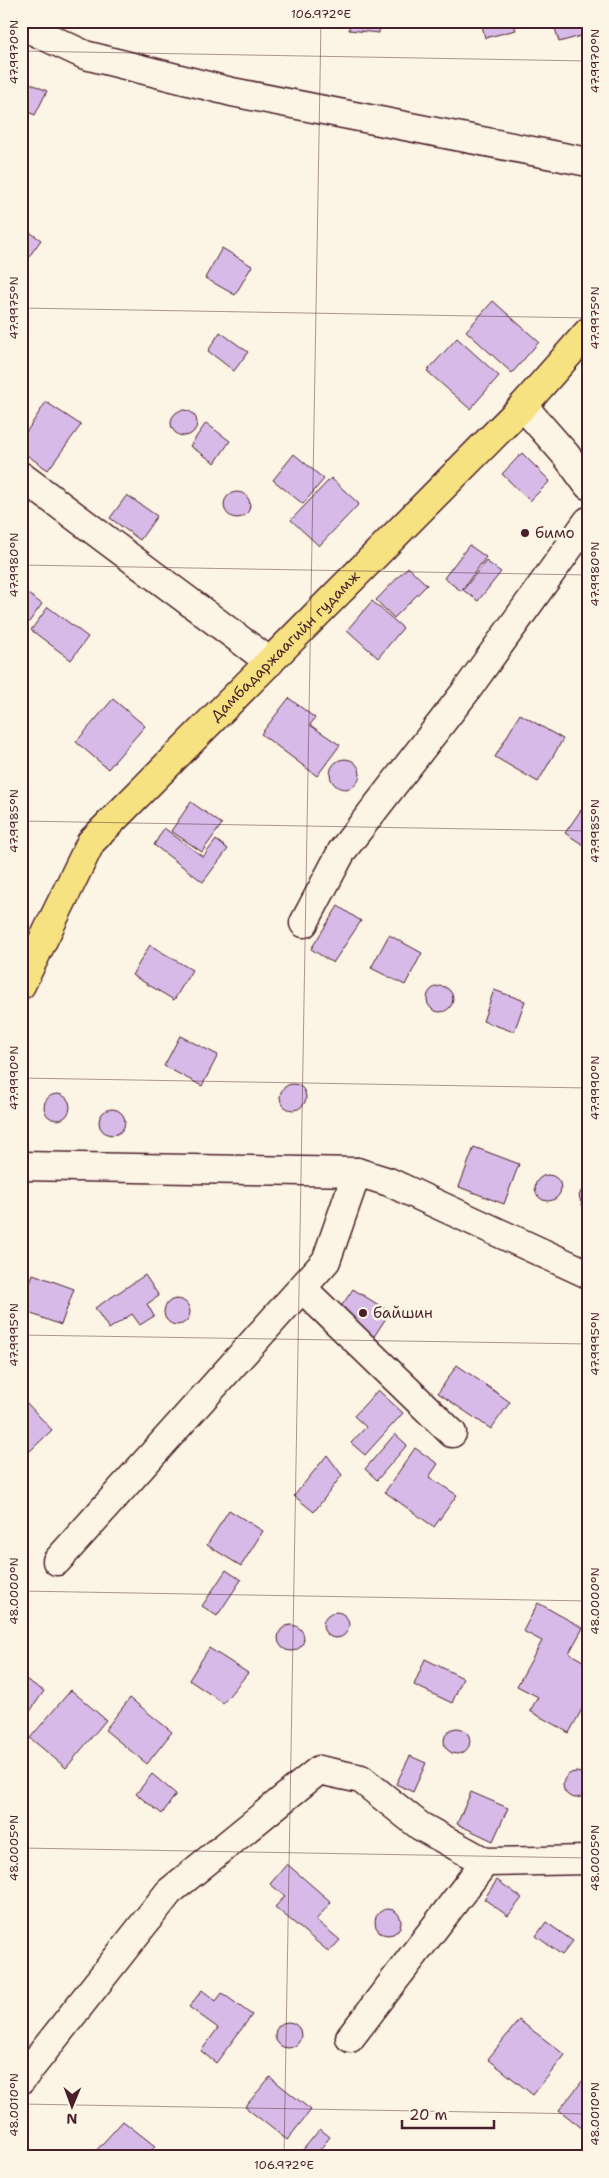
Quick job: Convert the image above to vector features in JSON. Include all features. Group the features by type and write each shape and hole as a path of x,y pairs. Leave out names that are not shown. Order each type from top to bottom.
{"main road":[{"name":"Дамбадаржаагийн гудамж","path":"21,985 28,951 91,842 523,406 588,332"}],"street":[{"path":"21,25 85,55 232,92 588,162"},
{"path":"523,406 566,455 588,485"},
{"path":"21,476 270,662"},
{"path":"304,923 342,850 466,690 588,521"},
{"path":"21,1166 356,1172 389,1182 588,1274"},
{"path":"57,1560 303,1289 326,1261 356,1172"},
{"path":"303,1289 452,1433"},
{"path":"21,2080 169,1892 319,1770 361,1779 420,1826 485,1862 588,1860"},
{"path":"350,2038 485,1862"}],"building":[{"path":"350,21 380,21 379,33 349,30"},
{"path":"481,21 513,21 516,30 485,38"},
{"path":"553,21 588,21 588,34 559,42"},
{"path":"21,79 47,91 35,115 21,109"},
{"path":"21,174 27,178 21,187"},
{"path":"25,229 41,240 21,268 21,235"},
{"path":"222,248 252,266 235,295 205,278"},
{"path":"493,301 539,342 512,373 466,331"},
{"path":"220,332 248,352 234,371 208,351"},
{"path":"457,338 499,376 470,409 427,371"},
{"path":"46,402 81,425 48,470 21,451 21,440"},
{"path":"184,410 193,414 197,423 193,432 184,436 175,432 171,423 175,414"},
{"path":"206,423 230,441 215,463 190,446"},
{"path":"522,453 550,481 530,501 502,474"},
{"path":"294,454 324,479 303,504 273,480"},
{"path":"331,478 359,504 319,546 291,520"},
{"path":"237,492 246,496 250,505 246,514 237,518 228,514 224,505 228,496"},
{"path":"127,495 157,516 140,540 110,518"},
{"path":"469,545 486,557 461,591 444,578"},
{"path":"486,561 501,572 478,601 463,590"},
{"path":"408,567 427,585 394,618 376,600"},
{"path":"21,589 42,604 26,626 21,622"},
{"path":"372,601 403,628 378,658 347,630"},
{"path":"48,607 88,637 71,660 31,630"},
{"path":"289,698 315,718 310,725 340,745 317,776 261,734"},
{"path":"113,699 145,726 108,769 76,742"},
{"path":"520,714 563,739 538,782 495,757"},
{"path":"345,759 351,760 359,768 359,780 351,788 345,789 339,788 331,780 330,774 331,768 339,760"},
{"path":"191,802 222,824 202,852 171,831"},
{"path":"581,810 588,814 588,848 565,833"},
{"path":"164,828 203,857 216,840 228,849 203,882 154,845"},
{"path":"338,906 361,921 333,963 311,949"},
{"path":"389,935 422,953 405,985 371,968"},
{"path":"150,945 192,970 174,1000 132,975"},
{"path":"440,986 449,990 453,999 449,1008 440,1012 431,1008 427,999 431,990"},
{"path":"494,990 525,1001 514,1032 483,1021"},
{"path":"180,1036 218,1055 202,1086 164,1066"},
{"path":"293,1084 302,1088 306,1097 302,1106 293,1110 284,1106 280,1097 284,1088"},
{"path":"57,1094 66,1098 70,1107 66,1116 57,1120 48,1116 44,1107 48,1098"},
{"path":"112,1109 121,1113 125,1122 121,1131 112,1135 103,1131 99,1122 103,1113"},
{"path":"474,1147 519,1164 504,1204 459,1187"},
{"path":"548,1175 557,1179 561,1188 557,1197 548,1201 539,1197 535,1188 539,1179"},
{"path":"588,1185 588,1209 582,1205 579,1196 581,1191"},
{"path":"33,1274 74,1289 61,1325 21,1310"},
{"path":"145,1275 159,1296 147,1304 154,1316 140,1325 132,1314 109,1329 95,1308"},
{"name":"байшин","path":"353,1289 390,1312 373,1338 336,1314"},
{"path":"177,1299 186,1303 190,1312 186,1321 177,1325 168,1321 164,1312 168,1303"},
{"path":"457,1365 510,1402 491,1429 438,1393"},
{"path":"378,1390 403,1413 365,1455 351,1443 366,1427 354,1416"},
{"path":"25,1401 52,1430 29,1452 21,1444 21,1404"},
{"path":"395,1434 407,1445 377,1480 365,1469"},
{"path":"415,1448 438,1464 429,1477 457,1495 434,1527 385,1492"},
{"path":"327,1455 342,1475 314,1512 294,1496"},
{"path":"229,1510 263,1531 241,1566 207,1545"},
{"path":"226,1570 241,1580 217,1616 202,1606"},
{"path":"538,1603 583,1628 569,1653 588,1664 588,1698 569,1733 530,1711 538,1697 517,1686 542,1641 523,1631"},
{"path":"336,1612 345,1616 349,1625 345,1634 336,1638 327,1634 323,1625 327,1616"},
{"path":"291,1625 300,1629 304,1638 300,1647 291,1651 282,1647 278,1638 282,1629"},
{"path":"209,1648 248,1673 223,1703 189,1680"},
{"path":"425,1659 463,1678 452,1703 414,1685"},
{"path":"21,1676 44,1691 22,1723 21,1722"},
{"path":"71,1690 106,1720 66,1768 30,1738"},
{"path":"130,1698 172,1732 147,1764 105,1730"},
{"path":"457,1728 466,1732 470,1741 466,1750 457,1754 448,1750 444,1741 448,1732"},
{"path":"410,1756 426,1763 413,1792 396,1784"},
{"path":"576,1772 585,1776 589,1785 585,1794 576,1798 567,1794 563,1785 567,1776"},
{"path":"152,1774 176,1794 162,1814 136,1794"},
{"path":"471,1792 508,1808 493,1841 457,1824"},
{"path":"287,1864 331,1902 316,1920 340,1940 329,1952 275,1907 285,1896 270,1884"},
{"path":"497,1880 522,1898 508,1916 484,1899"},
{"path":"388,1909 397,1913 401,1922 397,1931 388,1935 379,1931 375,1922 379,1913"},
{"path":"546,1922 573,1941 562,1955 536,1936"},
{"path":"202,1990 216,2001 222,1993 252,2015 216,2063 201,2051 218,2028 189,2007"},
{"path":"519,2020 565,2055 533,2095 488,2059"},
{"path":"288,2022 297,2026 301,2035 297,2044 288,2048 279,2044 275,2035 279,2026"},
{"path":"588,2074 588,2133 559,2110"},
{"path":"270,2077 311,2110 287,2140 245,2107"},
{"path":"123,2121 155,2146 146,2157 98,2157 94,2153"},
{"path":"320,2129 330,2137 314,2157 308,2157 302,2151"}],"place":[{"name":"бимо","path":"525,533"},
{"name":"байшин","path":"363,1313"}]}
